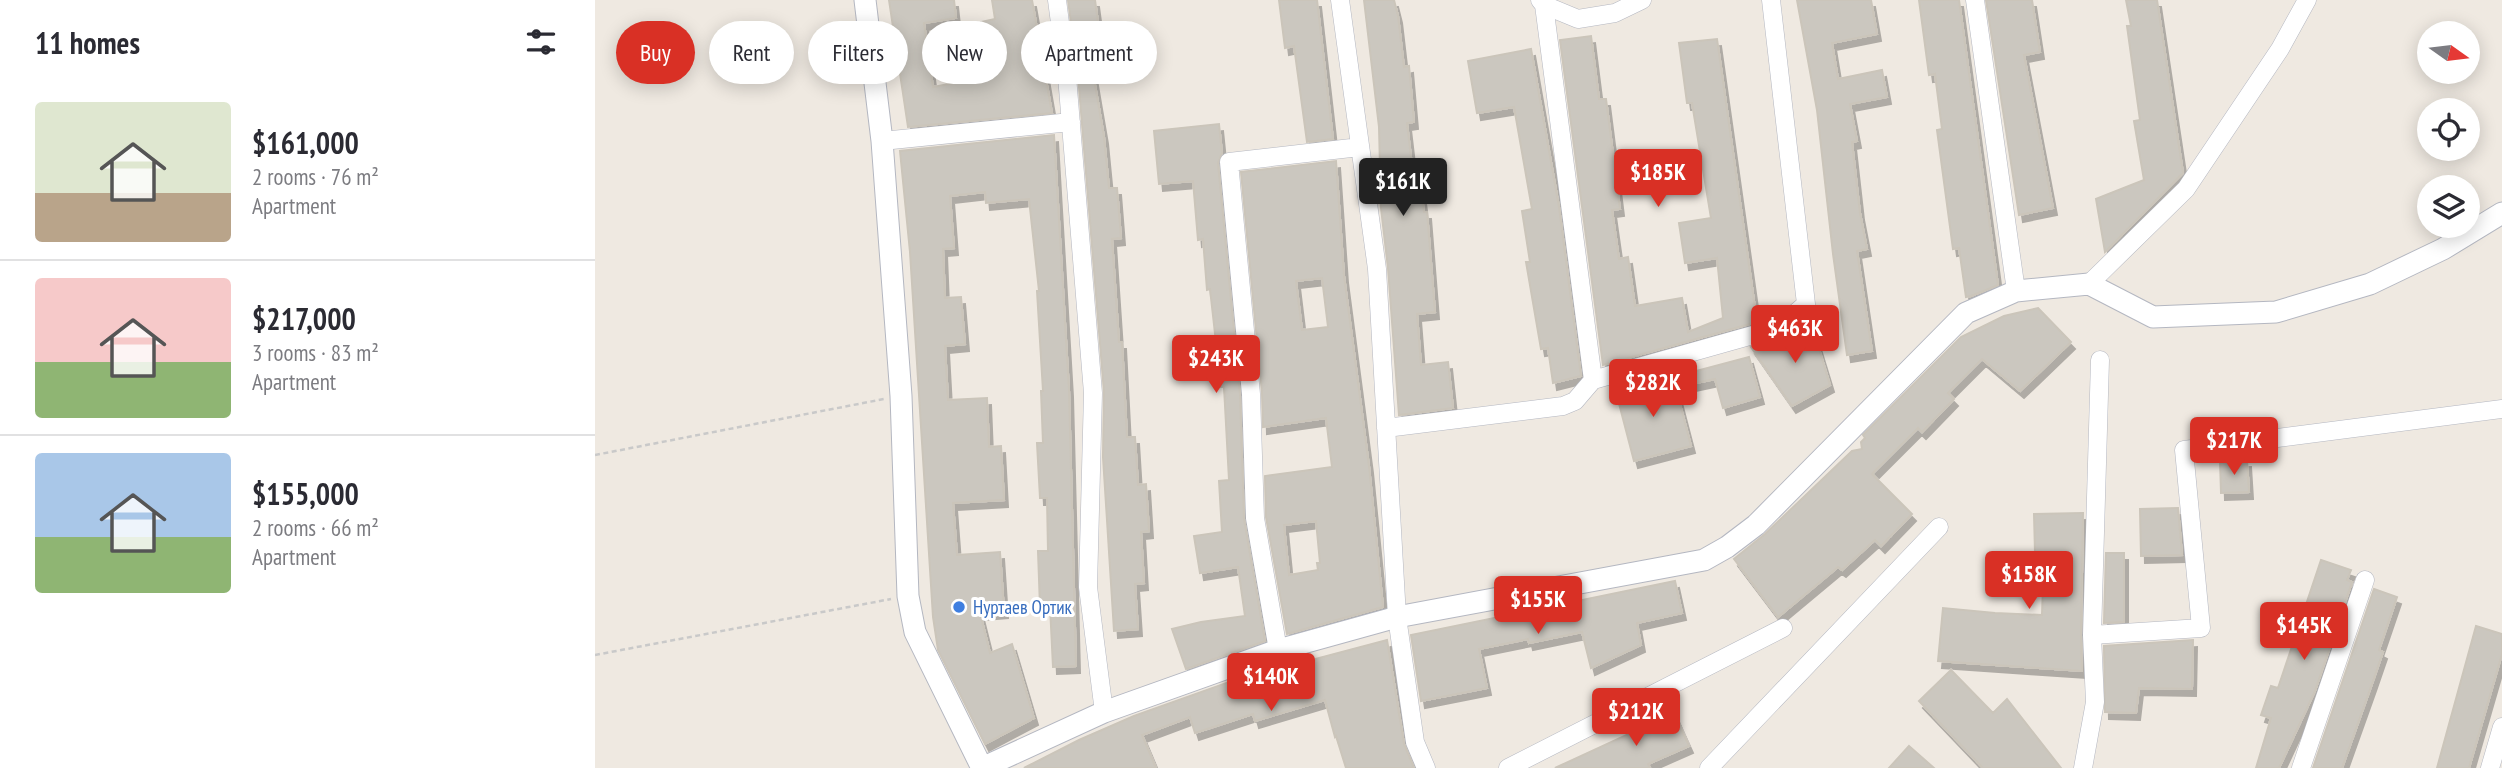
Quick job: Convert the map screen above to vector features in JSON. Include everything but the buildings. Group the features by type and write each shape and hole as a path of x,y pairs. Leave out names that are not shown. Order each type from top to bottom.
{"street":[{"path":"865,0 882,141 901,396 908,596 915,632 982,768 1104,712 1278,650 1397,617 1704,560 1756,525 1966,313 2016,291 2089,284 2153,317 2276,312 2370,284 2443,249 2502,213"},
{"path":"1057,0 1071,122 1093,393 1088,587 1104,712"},
{"path":"1340,0 1377,269 1397,617 1415,742 1426,768"},
{"path":"1542,2 1578,19 1615,13 1642,0"},
{"path":"1386,428 1563,406 1576,401 1593,380 1777,328 1806,304 1771,0"},
{"path":"1975,0 2016,291"},
{"path":"2089,284 2186,189 2280,49 2307,0"},
{"path":"1542,2 1551,44 1593,380"},
{"path":"882,141 1071,122"},
{"path":"1278,650 1255,518 1251,394 1229,162 1360,147"},
{"path":"2083,768 2095,702 2092,635 2100,360"},
{"path":"2092,635 2201,628 2184,450 2502,409"},
{"path":"1709,768 1939,527"},
{"path":"2301,768 2365,580"},
{"path":"1508,768 1783,628"},
{"path":"2490,768 2502,727"}],"path":[{"path":"595,455 901,396"},
{"path":"595,655 908,596"}],"place":[{"name":"Нуртаев Ортик","path":"959,607"}]}
